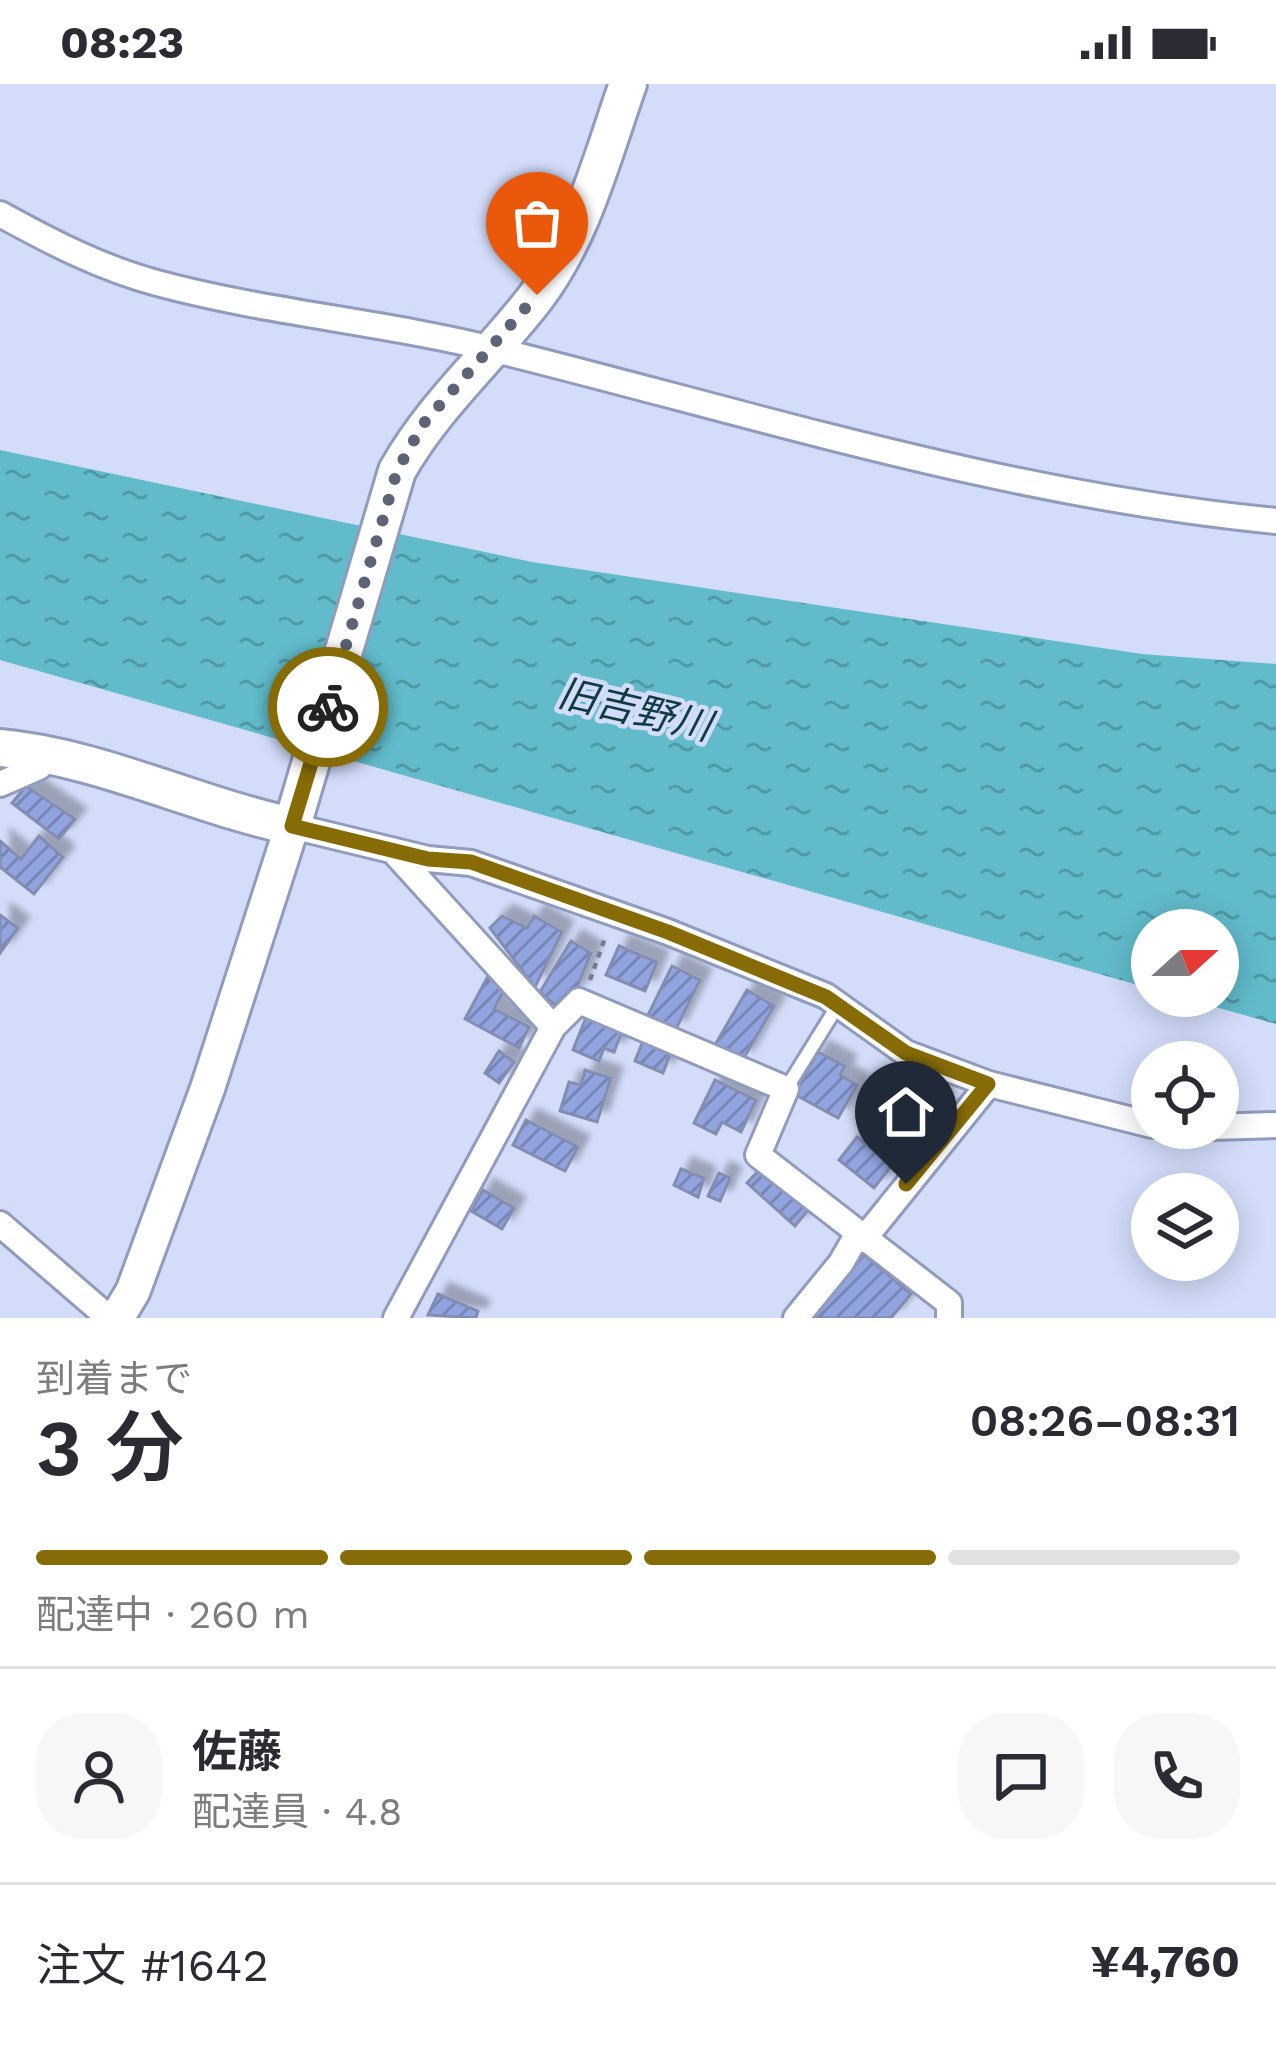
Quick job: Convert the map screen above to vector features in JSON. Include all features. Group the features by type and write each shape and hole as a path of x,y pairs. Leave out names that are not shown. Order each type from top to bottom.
{"main road":[{"path":"0,748 52,752 230,813 296,817 382,511 423,424 537,295 579,225 628,84"}],"street":[{"path":"0,214 68,252 158,283 492,349 886,455 1116,501 1276,520"},
{"path":"0,784 39,767 52,752"},
{"path":"0,1224 113,1318 134,1291 208,1087 296,817 392,850 471,862 611,912 838,1005 906,1053 988,1084 1131,1120"},
{"path":"392,850 553,1027"},
{"path":"396,1318 553,1027 580,1001 786,1090 758,1155 949,1303 949,1318"},
{"path":"796,1318 988,1084"},
{"path":"1239,1126 1276,1125"}],"lane":[{"path":"786,1090 838,1005"}],"path":[{"path":"580,1001 602,957 611,912"}],"water":[{"name":"旧吉野川","path":"0,450 532,562 1142,654 1276,664 1276,1024 1239,1014 1239,909 1131,909 1131,983 0,660"}],"building":[{"path":"26,786 75,819 59,839 12,803"},
{"path":"39,836 63,857 34,894 0,867 0,841 21,859"},
{"path":"0,915 18,928 0,953"},
{"path":"502,916 527,928 534,916 562,932 535,987 490,928"},
{"path":"571,941 591,953 575,992 556,1006 540,992"},
{"path":"619,946 657,962 645,991 606,975"},
{"path":"672,966 700,980 675,1031 647,1017"},
{"path":"487,978 505,988 494,1009 529,1027 519,1048 465,1019"},
{"path":"747,990 774,1006 742,1061 715,1045"},
{"path":"587,1015 623,1029 614,1052 604,1048 599,1061 573,1050"},
{"path":"643,1041 671,1052 663,1073 635,1061"},
{"path":"499,1051 514,1062 499,1083 485,1073"},
{"path":"818,1052 845,1066 840,1075 857,1085 838,1118 794,1094"},
{"path":"585,1070 611,1078 597,1122 560,1111 569,1082 581,1085"},
{"path":"903,1074 940,1104 916,1134 879,1103"},
{"path":"715,1080 756,1100 741,1132 722,1122 716,1134 694,1123"},
{"path":"526,1120 578,1147 565,1171 513,1145"},
{"path":"857,1137 892,1165 874,1188 839,1160"},
{"path":"762,1167 809,1209 795,1226 747,1183"},
{"path":"681,1169 704,1178 698,1197 674,1185"},
{"path":"719,1173 730,1178 720,1201 708,1196"},
{"path":"483,1190 514,1208 502,1229 471,1211"},
{"path":"864,1255 911,1294 891,1318 812,1318"},
{"path":"438,1294 478,1311 476,1318 428,1315"}],"way so far":[{"path":"328,707 397,471 423,424 537,295"}],"route":[{"path":"328,707 292,826 428,859 471,862 668,932 826,997 906,1053 988,1084 906,1184"}]}
